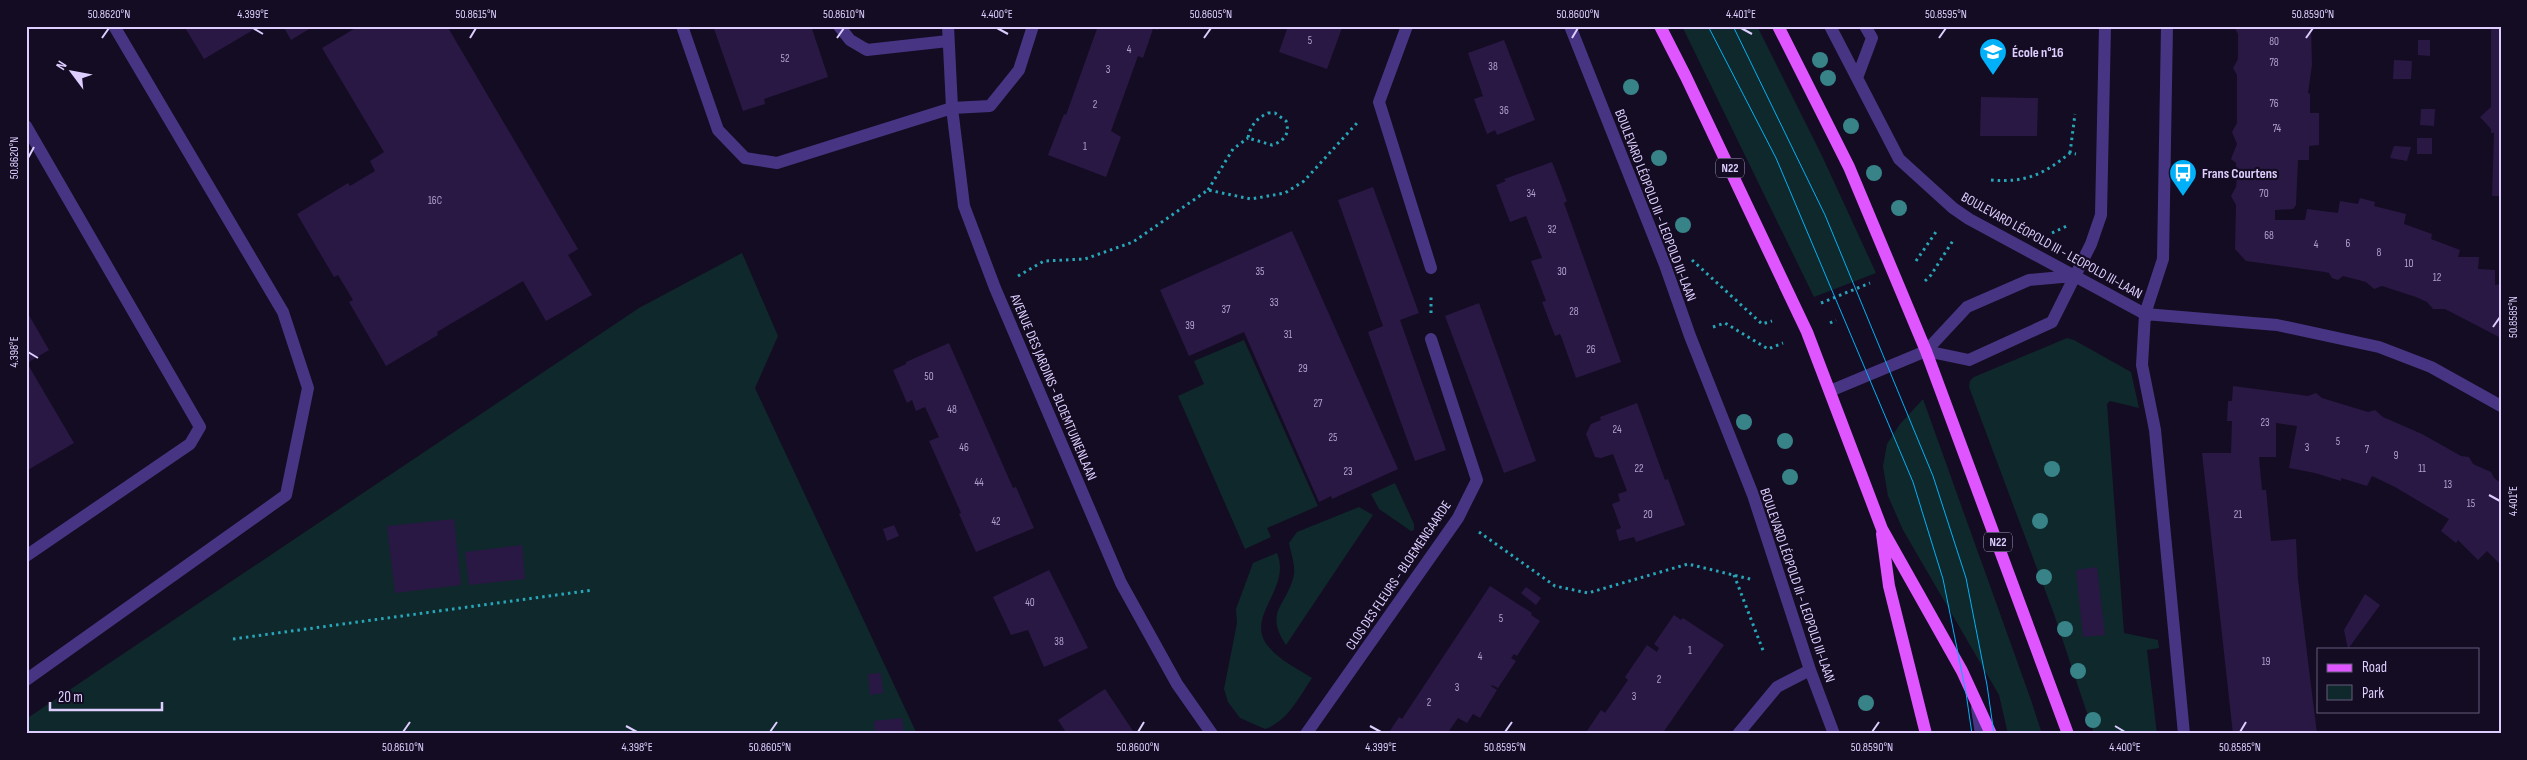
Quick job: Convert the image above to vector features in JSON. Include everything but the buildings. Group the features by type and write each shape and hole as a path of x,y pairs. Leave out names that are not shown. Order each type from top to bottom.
{"main road":[{"name":"N22","path":"1660,26 1695,94 1798,312 1882,529 1931,614 1975,698 1991,734"},
{"name":"N22","path":"1778,26 1849,167 1926,351 2068,734"},
{"name":"N22","path":"1882,529 1889,586 1926,734"}],"street":[{"path":"26,680 286,495 308,388 283,312 114,26"},
{"path":"682,26 718,130 745,158 777,163 952,108 990,106 1020,70 1033,26"},
{"path":"839,26 850,40 867,50 948,41"},
{"name":"AVENUE DES JARDINS - BLOEMTUINENLAAN","path":"948,26 952,108 964,206 995,288 1121,583 1177,684 1212,734"},
{"path":"1407,26 1379,102 1431,268"},
{"name":"BOULEVARD LÉOPOLD III - LEOPOLD III-LAAN","path":"1570,26 1665,265 1690,336 1753,495 1810,670 1834,734"},
{"name":"BOULEVARD LÉOPOLD III - LEOPOLD III-LAAN","path":"1830,26 1899,159 1953,208 2073,276 2145,314 2142,365 2155,430 2184,734"},
{"path":"1858,78 1872,38 1865,26"},
{"path":"1926,351 1969,360 2052,322 2073,276 2091,244 2101,216 2104,182 2105,26"},
{"path":"2167,26 2163,259 2145,314 2277,325 2379,347 2431,367 2501,406"},
{"path":"26,126 200,427 190,444 26,556"},
{"path":"1830,391 1926,351 1967,307 2029,280 2073,276"},
{"name":"CLOS DES FLEURS - BLOEMENGAARDE","path":"1306,734 1458,518 1477,480 1431,339"},
{"path":"1738,734 1777,687 1810,670"},
{"path":"1975,698 1981,734"}],"path":[{"path":"1208,190 1251,199 1285,193 1304,181 1346,133 1379,102"},
{"path":"995,288 1044,261 1085,259 1133,242 1208,190 1234,149 1248,138 1252,127 1262,116 1275,113 1286,120 1287,134 1278,143 1272,145 1248,138"},
{"path":"1991,180 2011,181 2031,178 2055,165 2070,153 2082,155"},
{"path":"2048,234 2062,230 2070,224"},
{"path":"1921,285 1931,275 1958,233"},
{"path":"1665,265 1688,256 1762,324 1798,312"},
{"path":"1431,268 1431,339"},
{"path":"1707,329 1726,323 1768,349 1783,342"},
{"path":"1458,518 1555,586 1588,593 1688,564 1784,586"},
{"path":"1734,575 1764,653"},
{"path":"233,639 593,590"}],"green space":[{"path":"1682,26 1757,26 1823,158 1876,273 1814,297"},
{"path":"742,253 778,336 755,388 917,734 26,734 26,719 639,308"},
{"path":"2067,338 2074,340 2131,372 2139,408 2110,401 2107,404 2124,633 2158,640 2159,648 2147,650 2157,734 2094,734 2054,614 1969,387 1970,381 1974,377"},
{"path":"1244,340 1318,506 1267,528 1271,537 1245,549 1178,396 1204,384 1194,361"},
{"path":"1923,399 2042,734 2008,734 1999,695 1903,530 1888,496 1883,466 1887,444 1900,424"},
{"path":"1395,483 1414,524 1414,530 1411,531 1379,509 1371,494"},
{"path":"1359,507 1373,515 1286,645 1279,633 1277,616 1294,574 1289,543 1297,532"},
{"path":"1277,553 1280,566 1279,578 1264,613 1261,624 1262,635 1268,646 1277,656 1312,678 1287,714 1265,729 1240,718 1228,702 1224,689 1237,623 1236,609 1253,563"}],"tram line":[{"path":"1708,26 1776,158 1913,482 1943,579 1966,693 1972,734"},
{"path":"1733,26 1825,215 1933,476 1966,578 1987,685 1994,734"}],"place":[{"name":"École n°16","path":"1993,76"},
{"name":"Frans Courtens","path":"2183,197"}]}
